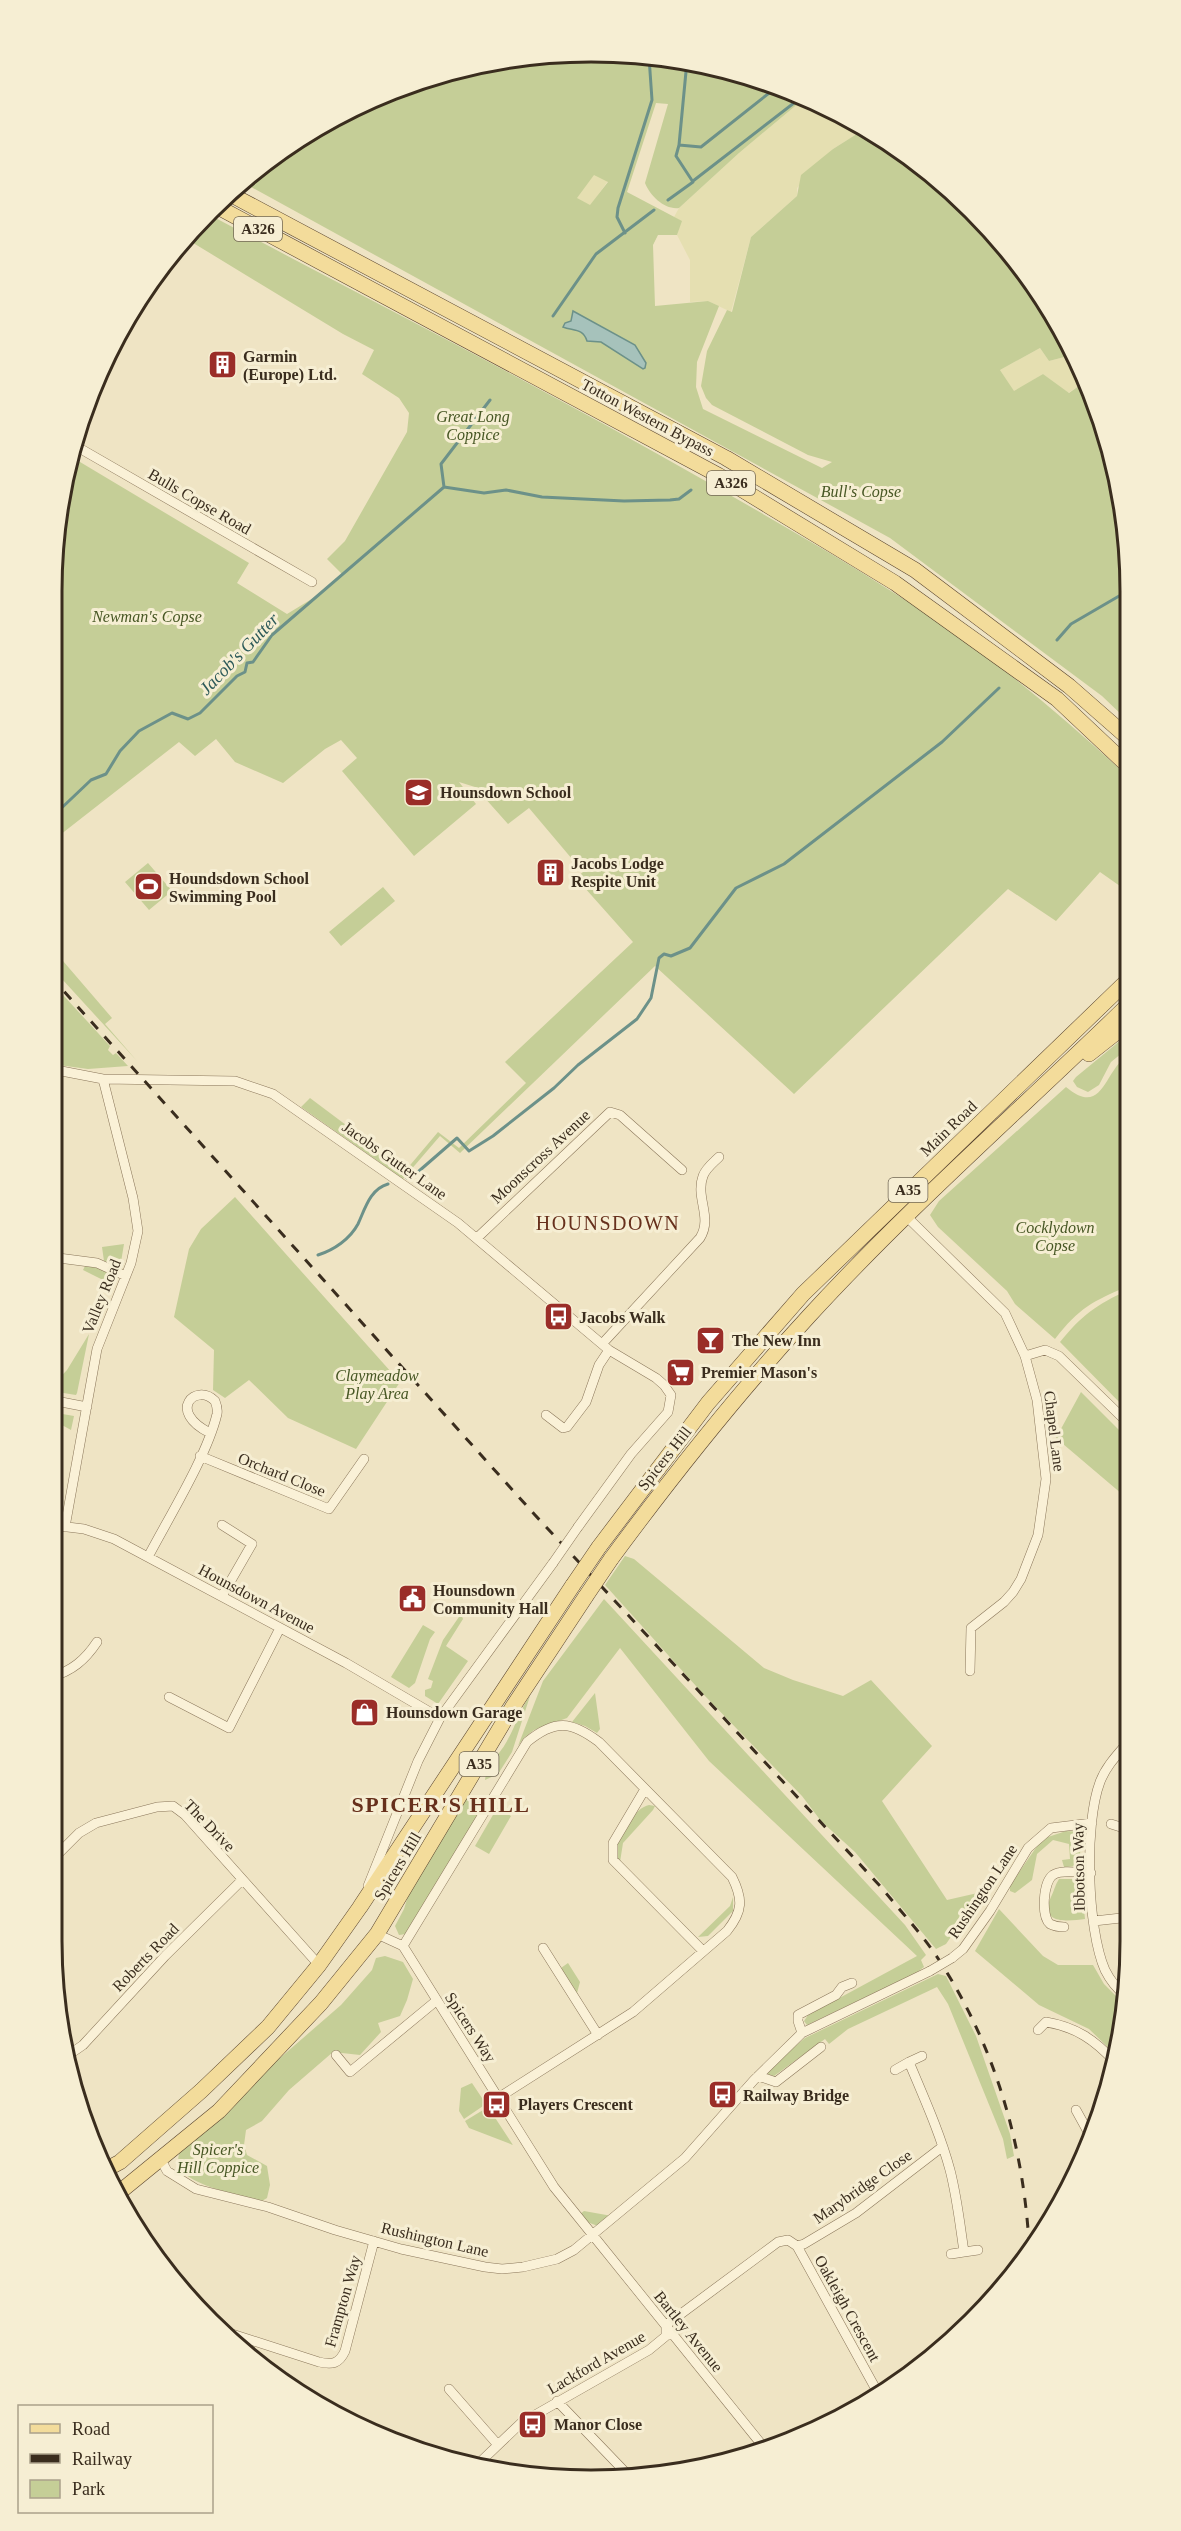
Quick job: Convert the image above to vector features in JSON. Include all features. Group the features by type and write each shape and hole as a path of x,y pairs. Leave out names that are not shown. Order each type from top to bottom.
{"main road":[{"name":"Totton Western Bypass","path":"237,198 726,458 915,570 1061,679 1120,731"},
{"name":"Totton Western Bypass","path":"223,210 718,475 885,577 1057,699 1120,758"},
{"name":"Main Road","path":"701,1410 803,1294 1120,988"},
{"name":"A35","path":"906,1216 1120,1012"},
{"path":"1059,1071 1074,1066 1120,1030"},
{"name":"Spicers Hill","path":"124,2189 219,2111 321,2003 377,1934 512,1708 611,1559 716,1422 809,1315 906,1216"},
{"name":"Spicers Hill","path":"112,2165 129,2154 201,2091 260,2035 319,1965 360,1908 599,1547 701,1410"}],"street":[{"name":"Bulls Copse Road","path":"81,449 312,582"},
{"name":"Jacobs Gutter Lane","path":"62,1071 103,1079 224,1080 264,1089 477,1238 606,1347 664,1384 671,1395"},
{"name":"Valley Road","path":"65,1527 101,1334 126,1276 136,1244 137,1219 103,1079"},
{"name":"Moonscross Avenue","path":"477,1238 610,1112 620,1115 682,1170"},
{"path":"546,1415 563,1428 567,1427 586,1402 606,1347 703,1233 706,1219 701,1195 702,1178 706,1170 719,1157"},
{"name":"Chapel Lane","path":"906,1216 996,1302 1013,1326 1025,1356 1037,1400 1046,1469 1041,1522 1035,1546 1013,1592 971,1628 970,1671"},
{"path":"62,1258 97,1263 126,1276"},
{"path":"1025,1356 1045,1350 1059,1356 1120,1415"},
{"name":"Spicers Hill","path":"360,1908 410,1779 440,1718 631,1454 668,1412 671,1395"},
{"path":"62,1402 87,1407"},
{"path":"148,1557 210,1433"},
{"name":"Orchard Close","path":"200,1456 330,1509 364,1459"},
{"path":"222,1525 252,1544 222,1596"},
{"name":"Hounsdown Avenue","path":"62,1527 114,1539 222,1596 440,1718"},
{"path":"169,1697 229,1728 280,1628"},
{"path":"62,1673 79,1664 97,1642"},
{"path":"377,1934 403,1946 527,1742 541,1731 555,1725 581,1728 599,1742 732,1877 739,1891 740,1904 737,1918 727,1931 633,2012 498,2098"},
{"name":"Ibbotson Way","path":"1117,1988 1101,1958 1090,1873 1092,1823 1099,1784 1120,1753"},
{"path":"645,1789 613,1843 613,1860 703,1951"},
{"name":"The Drive","path":"62,1851 86,1828 157,1807 169,1806 179,1810 319,1965"},
{"name":"Rushington Lane","path":"160,2158 167,2171 196,2189 268,2207 374,2241 444,2259 502,2269 557,2259 593,2236 686,2158 758,2076 802,2033 930,1971 963,1949 990,1911 1028,1848 1051,1828 1092,1823"},
{"path":"1111,1824 1120,1827"},
{"path":"1064,1927 1050,1924 1046,1919 1045,1888 1051,1876 1058,1873 1090,1873"},
{"name":"Roberts Road","path":"74,2051 83,2045 165,1956 241,1881"},
{"path":"1095,1921 1120,1918"},
{"name":"Spicers Way","path":"403,1946 554,2187 593,2236"},
{"path":"543,1948 598,2035"},
{"path":"802,2033 798,2015 836,1995 842,1987 852,1983"},
{"path":"336,2055 350,2072 436,2001"},
{"path":"1038,2030 1046,2022 1065,2025 1087,2035 1107,2054"},
{"path":"758,2076 776,2082 821,2047"},
{"path":"895,2070 922,2056"},
{"path":"909,2062 931,2111 950,2170 964,2252"},
{"path":"1077,2110 1085,2126"},
{"name":"Marybridge Close","path":"797,2246 856,2213 942,2147"},
{"name":"Bartley Avenue","path":"593,2236 759,2442"},
{"name":"Oakleigh Crescent","path":"666,2325 778,2242 789,2237 797,2246 874,2386"},
{"name":"Frampton Way","path":"241,2337 319,2362 330,2364 338,2362 345,2351 374,2241"},
{"path":"951,2254 978,2250"},
{"name":"Lackford Avenue","path":"484,2458 521,2423 648,2350 666,2336 666,2325"},
{"path":"449,2389 498,2445"},
{"path":"557,2402 621,2468"}],"shaded area":[{"path":"798,104 857,134 833,149 797,188 797,196 751,237 731,312 708,301 690,302 690,260 677,235 681,221 674,217 679,208 739,153"},
{"path":"594,174 608,181 590,206 576,198"},
{"path":"1040,348 1049,361 1065,357 1078,386 1068,393 1043,374 1014,392 1000,370"}],"green space":[{"name":"Bull's Copse","path":"590,62 660,66 727,80 798,104 739,153 679,208 674,208 659,201 650,193 645,183 668,104 656,103 627,192 682,221 677,235 658,235 653,245 655,306 708,301 719,306 697,362 696,387 703,409 822,468 832,462 808,455 712,405 701,386 707,351 727,310 732,312 751,237 797,196 801,175 833,149 857,134 913,171 965,216 1010,268 1049,326 1065,357 1049,361 1040,348 1000,370 1014,391 1043,374 1069,393 1078,386 1091,420 1109,487 1115,521 1120,590 1120,713 1102,696 890,538 250,186 268,171 326,132 388,102 454,80 521,66","holes":["594,175 608,182 590,205 577,198"]},
{"path":"215,218 647,448 801,536 953,632 1013,677 1120,770 1120,886 1100,872 1056,921 1008,889 794,1094 655,966 460,1153 440,1136 403,1179 301,1107 310,1098 406,1170 438,1132 459,1148 526,1083 505,1062 633,942 576,878 583,872 529,808 508,824 475,787 459,782 476,804 414,856 342,771 357,758 341,740 325,749 283,783 235,762 216,739 195,756 179,742 62,833 63,556 66,521 78,461 249,563 237,583 287,614 315,597 342,574 327,559 345,541 407,432 409,413 399,398 362,374 374,350 343,334 193,243"},
{"name":"Houndsdown School Swimming Pool","path":"148,863 172,891 149,910 125,882"},
{"path":"383,887 395,901 341,946 329,932"},
{"path":"62,960 112,1018 105,1024 137,1061 62,979"},
{"path":"62,994 110,1046 108,1050 113,1055 116,1053 128,1066 88,1069 62,1065"},
{"path":"1120,1041 1120,1055 1111,1062 1099,1085 1088,1092 1077,1087 1073,1081"},
{"name":"Cocklydown Copse","path":"1119,1063 1120,1290 1080,1312 1055,1339 1015,1304 1007,1291 938,1227 930,1215 939,1201 1066,1087 1078,1095 1088,1097 1095,1095 1102,1089"},
{"name":"Claymeadow Play Area","path":"235,1197 400,1382 356,1449 288,1418 249,1380 225,1398 213,1390 214,1350 174,1317 189,1249 201,1229"},
{"path":"124,1244 121,1262 112,1264 104,1261 102,1247"},
{"path":"85,1266 101,1269 114,1280 111,1284 83,1270"},
{"name":"Cocklydown Copse","path":"1120,1294 1120,1403 1060,1342 1075,1325"},
{"path":"89,1334 76,1395 62,1393 62,1375"},
{"path":"1081,1392 1120,1431 1120,1492 1056,1438"},
{"path":"62,1414 74,1416 71,1430 62,1425"},
{"path":"625,1556 634,1559 764,1668 843,1696 871,1680 932,1746 882,1801 947,1900 982,1892 946,1944 936,1949 855,1852 821,1821 802,1796 705,1696 605,1585"},
{"path":"604,1599 905,1925 926,1955 921,1960 924,1967 916,1973 807,2025 804,2021 808,2015 917,1956 709,1761 620,1648 567,1718 534,1730 518,1746 543,1681"},
{"path":"461,1614 463,1619 446,1646 468,1661 438,1704 425,1696 425,1690 431,1688 433,1681 428,1679 443,1640"},
{"path":"423,1625 435,1632 430,1639 415,1683 409,1688 391,1677"},
{"path":"595,1693 600,1729 597,1733 572,1722"},
{"path":"530,1696 512,1752 498,1774 485,1780 488,1769 511,1734"},
{"path":"467,1795 478,1805 483,1806 406,1934 399,1935 395,1926 408,1896"},
{"path":"649,1805 655,1806 623,1843 620,1862 616,1849 620,1836 633,1816"},
{"path":"497,1808 511,1816 489,1854 475,1846"},
{"path":"1066,1831 1082,1832 1079,1866 1064,1867 1062,1860 1070,1859 1069,1844 1053,1840 1037,1854 1032,1880 1015,1893 1010,1891 1010,1885 1042,1839"},
{"path":"1059,1879 1079,1879 1081,1881 1085,1919 1057,1919 1049,1913 1048,1906"},
{"path":"733,1897 733,1911 708,1936 698,1937 730,1906"},
{"path":"999,1909 1043,1956 1058,1965 1093,1965 1104,1984 1116,1996 1108,2047 1089,2029 1039,2005 975,1951"},
{"name":"Spicer's Hill Coppice","path":"385,1956 403,1962 413,1979 400,2016 378,2023 381,2032 360,2055 333,2052 289,2090 262,2121 246,2130 244,2145 247,2155 267,2166 270,2185 267,2198 262,2201 217,2189 195,2181 177,2168 179,2153 225,2116 272,2065 341,2005 372,1970 376,1958"},
{"path":"568,1963 580,1982 577,1993 561,1968"},
{"path":"938,1974 946,1976 976,2036 1010,2134 1014,2156 1007,2159 1003,2139 948,2004 937,1987 848,2029 829,2044 825,2039 774,2076 768,2075 766,2071 805,2038"},
{"path":"472,2083 486,2104 464,2119 459,2111 461,2088"},
{"path":"488,2107 513,2145 469,2128 465,2121"},
{"path":"584,2211 612,2216 598,2226 587,2222 580,2214"}],"water":[{"path":"573,311 635,345 646,363 645,368 643,369 601,342 587,341 580,332 563,327 565,323 571,321"}],"waterway":[{"path":"625,233 617,217 618,208 652,100 650,65"},
{"path":"668,200 693,182 676,156 686,71"},
{"path":"679,145 701,147 769,93"},
{"path":"693,181 794,103"},
{"path":"553,316 596,254 654,210"},
{"name":"Jacob's Gutter","path":"444,487 441,464 490,400"},
{"name":"Jacob's Gutter","path":"62,808 91,780 106,774 120,751 139,731 172,713 188,719 200,713 237,676 245,672 247,663 253,662 272,635 444,487 484,493 506,490 542,497 624,501 679,499 691,490"},
{"path":"1057,640 1071,624 1120,595"},
{"path":"407,1178 419,1171 457,1138 469,1151 493,1136 554,1088 578,1065 637,1019 651,998 659,958 664,954 671,956 690,948 736,888 784,864 942,742 999,688"},
{"path":"318,1255 336,1247 351,1234 372,1195 388,1184"}],"railway":[{"path":"62,989 535,1515 881,1887 927,1943 960,1995 991,2062 1013,2133 1026,2206 1028,2236"}],"place":[{"name":"Garmin (Europe) Ltd.","path":"222,365"},
{"name":"Hounsdown School","path":"419,792"},
{"name":"Jacobs Lodge Respite Unit","path":"550,872"},
{"name":"Houndsdown School Swimming Pool","path":"148,887"},
{"name":"Jacobs Walk","path":"558,1317"},
{"name":"The New Inn","path":"711,1340"},
{"name":"Premier Mason's","path":"680,1372"},
{"name":"Hounsdown Community Hall","path":"412,1599"},
{"name":"Hounsdown Garage","path":"365,1712"},
{"name":"Railway Bridge","path":"722,2095"},
{"name":"Players Crescent","path":"497,2104"},
{"name":"Manor Close","path":"533,2424"}],"district":[{"name":"HOUNSDOWN","path":"608,1223"},
{"name":"SPICER'S HILL","path":"441,1804"}],"park label":[{"name":"Great Long Coppice","path":"473,425"},
{"name":"Newman's Copse","path":"147,616"}]}
